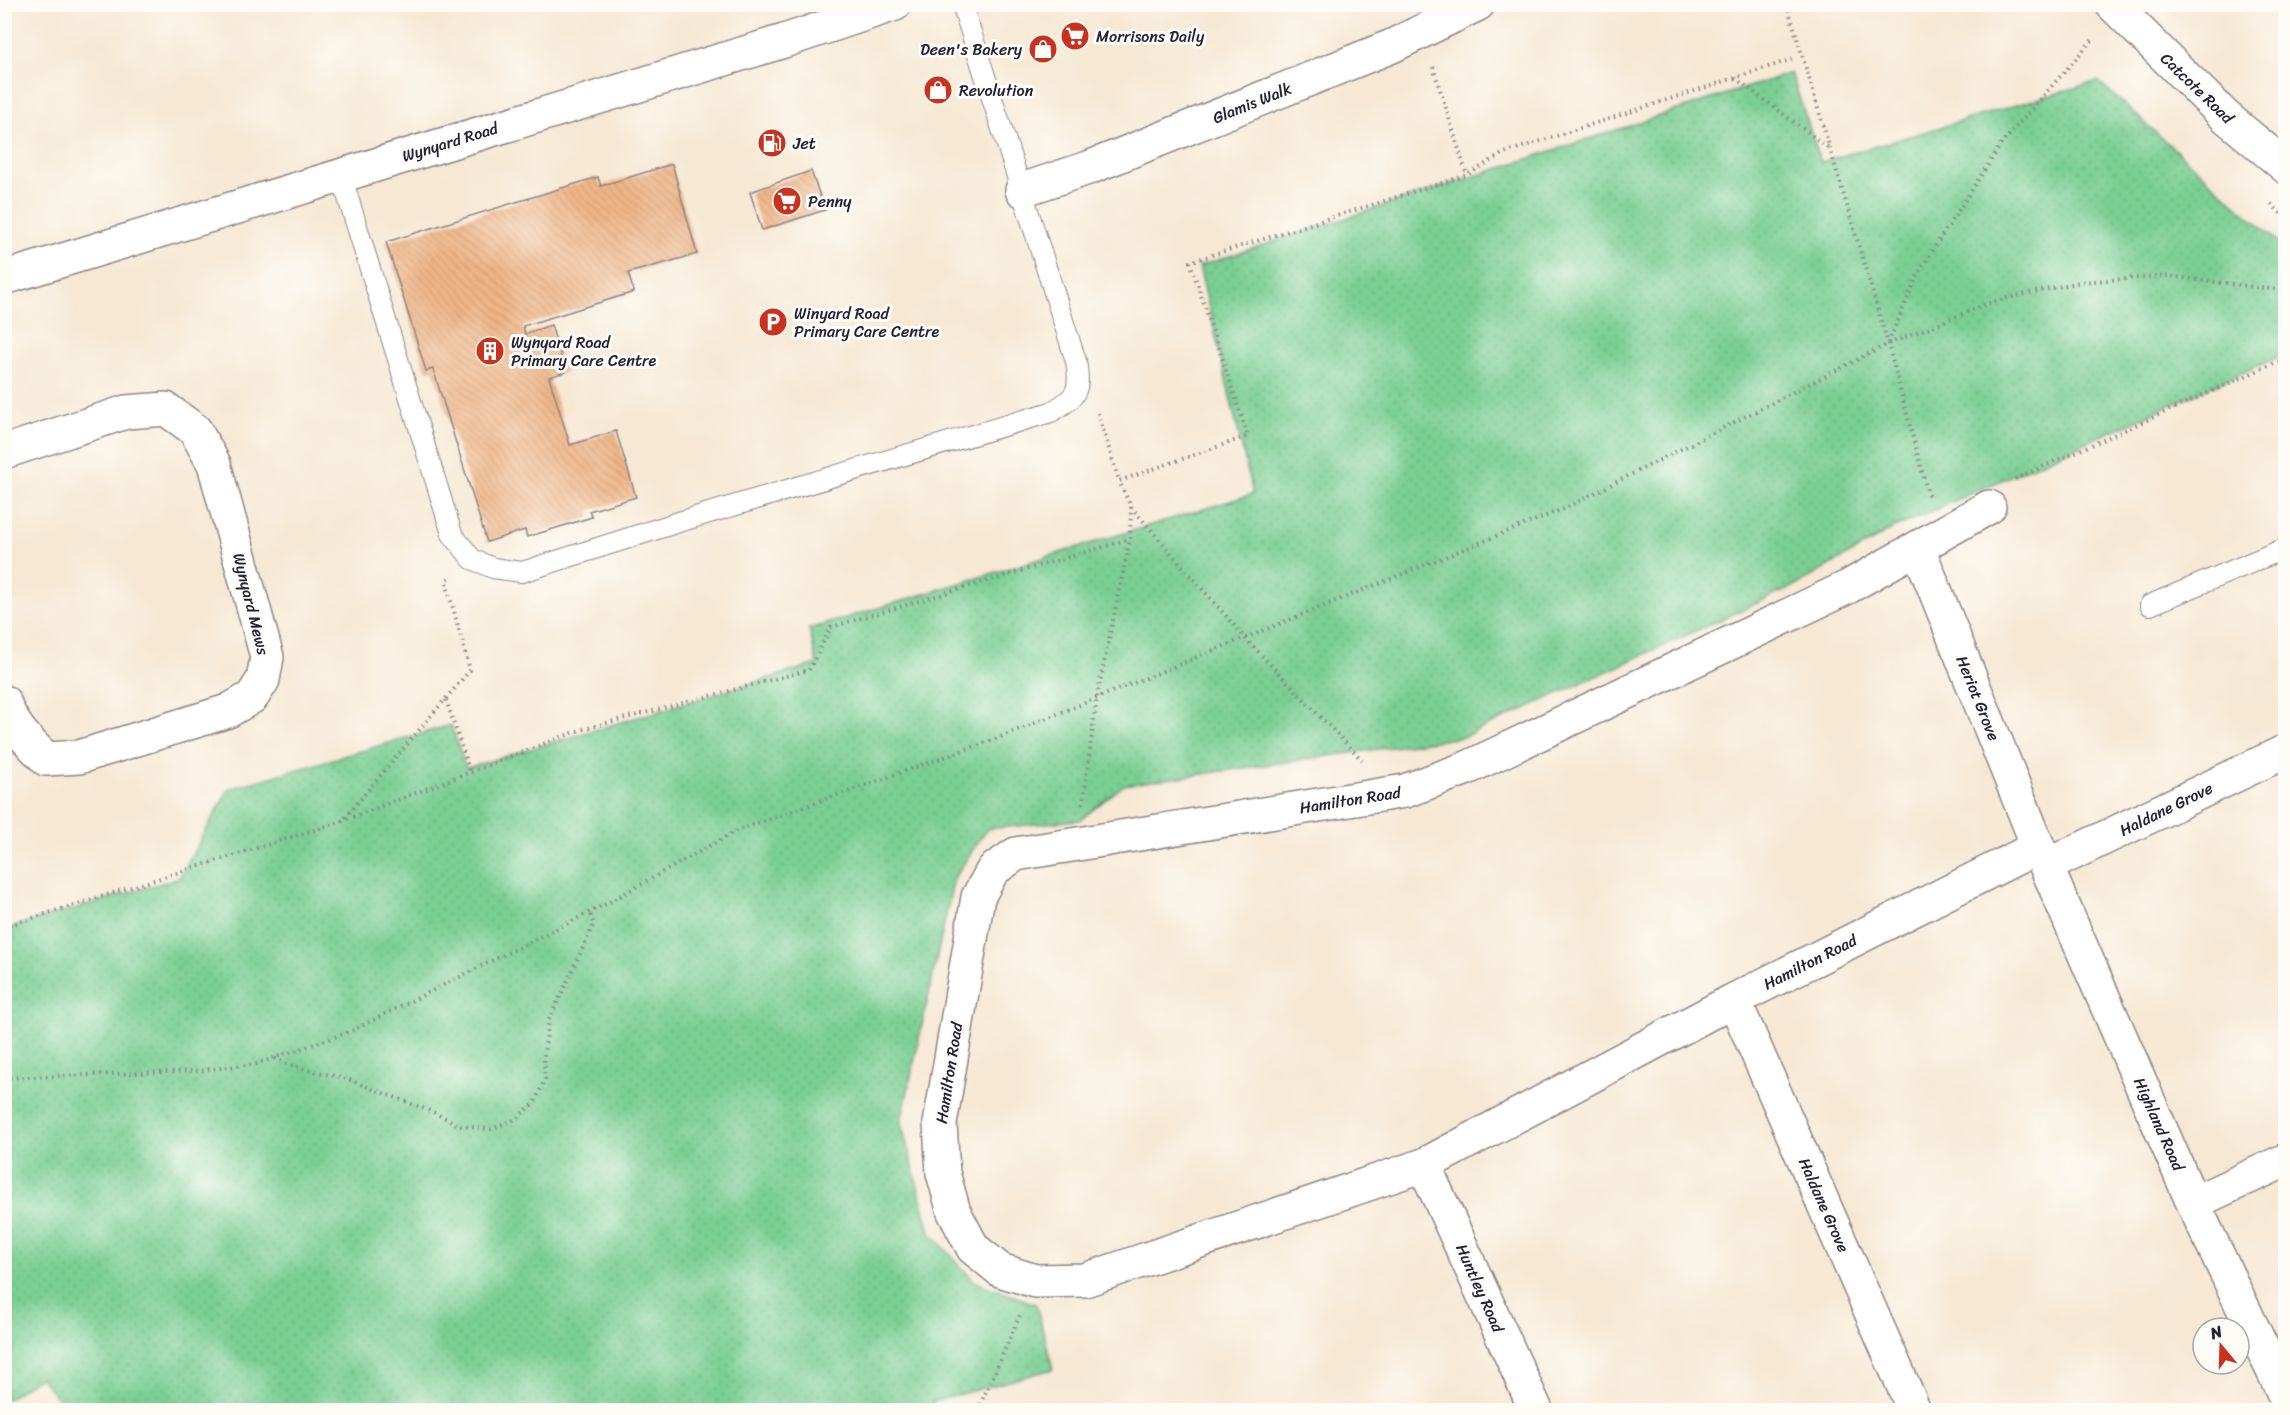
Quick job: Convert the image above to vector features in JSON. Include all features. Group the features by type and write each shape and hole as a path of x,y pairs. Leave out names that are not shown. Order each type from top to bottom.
{"street":[{"name":"Wynyard Road","path":"4,278 784,41 895,4"},
{"name":"Glamis Walk","path":"1022,190 1091,167 1392,46 1478,4"},
{"name":"Catcote Road","path":"2117,9 2225,116 2286,167"},
{"name":"Wynyard Mews","path":"4,452 126,412 166,409 195,430 214,464 267,657 263,680 252,697 228,711 79,757 46,759 24,738 9,715 4,702"},
{"name":"Hamilton Road","path":"1989,507 1848,587 1488,758 1405,791 1016,854 993,870 978,897 940,1124 943,1173 954,1212 973,1248 1000,1270 1035,1281 1085,1280 1424,1165 1734,1000 2042,857"},
{"name":"Heriot Grove","path":"1929,543 2042,857"},
{"name":"Haldane Grove","path":"2042,857 2286,751"},
{"name":"Highland Road","path":"2042,857 2193,1203 2286,1398"},
{"name":"Haldane Grove","path":"1734,1000 1914,1410"},
{"path":"2193,1203 2286,1160"},
{"name":"Huntley Road","path":"1424,1165 1536,1410"}],"lane":[{"path":"341,175 452,534 472,559 493,568 522,572 682,521 1051,412 1070,401 1079,382 1076,361 962,4"},
{"path":"2150,605 2286,548"}],"path":[{"path":"1787,4 1888,344 1929,543"},
{"path":"1888,344 1920,270 2002,143 2117,9"},
{"path":"1422,31 1467,175"},
{"path":"1119,481 1248,436 1190,262 1467,175 1504,153 1796,58"},
{"path":"1735,78 1830,149"},
{"path":"4,1078 193,1071 255,1064 349,1032 589,912 738,830 993,740 1563,509 1888,344 1994,301 2080,282 2168,276 2286,291"},
{"path":"1989,507 2007,483 2285,360"},
{"path":"1077,388 1094,397 1119,481 1131,507 1245,638 1393,793"},
{"path":"1078,844 1097,696 1130,539 1131,507"},
{"path":"4,927 340,822 580,730 809,670 831,627 1130,539"},
{"path":"340,822 470,670 446,582 466,552"},
{"path":"446,699 470,772"},
{"path":"274,1057 289,1065 347,1079 434,1112 461,1126 491,1129 512,1121 534,1104 545,1079 544,1052 549,1020 594,924 589,912"},
{"path":"978,1410 1035,1281"},
{"path":"4,1404 11,1410"}],"green space":[{"path":"1791,73 1821,162 2098,81 2285,248 2285,354 1894,528 1797,585 1463,737 1124,785 1080,820 987,829 954,878 901,1122 930,1232 975,1282 1036,1304 1053,1369 932,1402 934,1410 67,1410 40,1377 7,1399 5,1397 5,929 179,878 229,789 451,725 466,768 817,664 809,629 1253,494 1199,266"}],"building":[{"name":"Wynyard Road Primary Care Centre","path":"672,164 697,254 628,273 634,292 523,326 525,334 551,325 566,372 549,377 570,445 616,431 636,497 589,511 592,517 527,537 525,530 487,542 433,369 426,371 386,242 598,177 601,186"},
{"name":"Penny","path":"811,171 825,210 762,230 750,192"}],"place":[{"name":"Morrisons Daily","path":"1075,36"},
{"name":"Deen's Bakery","path":"1043,49"},
{"name":"Revolution","path":"938,90"},
{"name":"Jet","path":"772,143"},
{"name":"Penny","path":"787,201"},
{"name":"Winyard Road Primary Care Centre","path":"773,322"},
{"name":"Wynyard Road Primary Care Centre","path":"490,351"}]}
